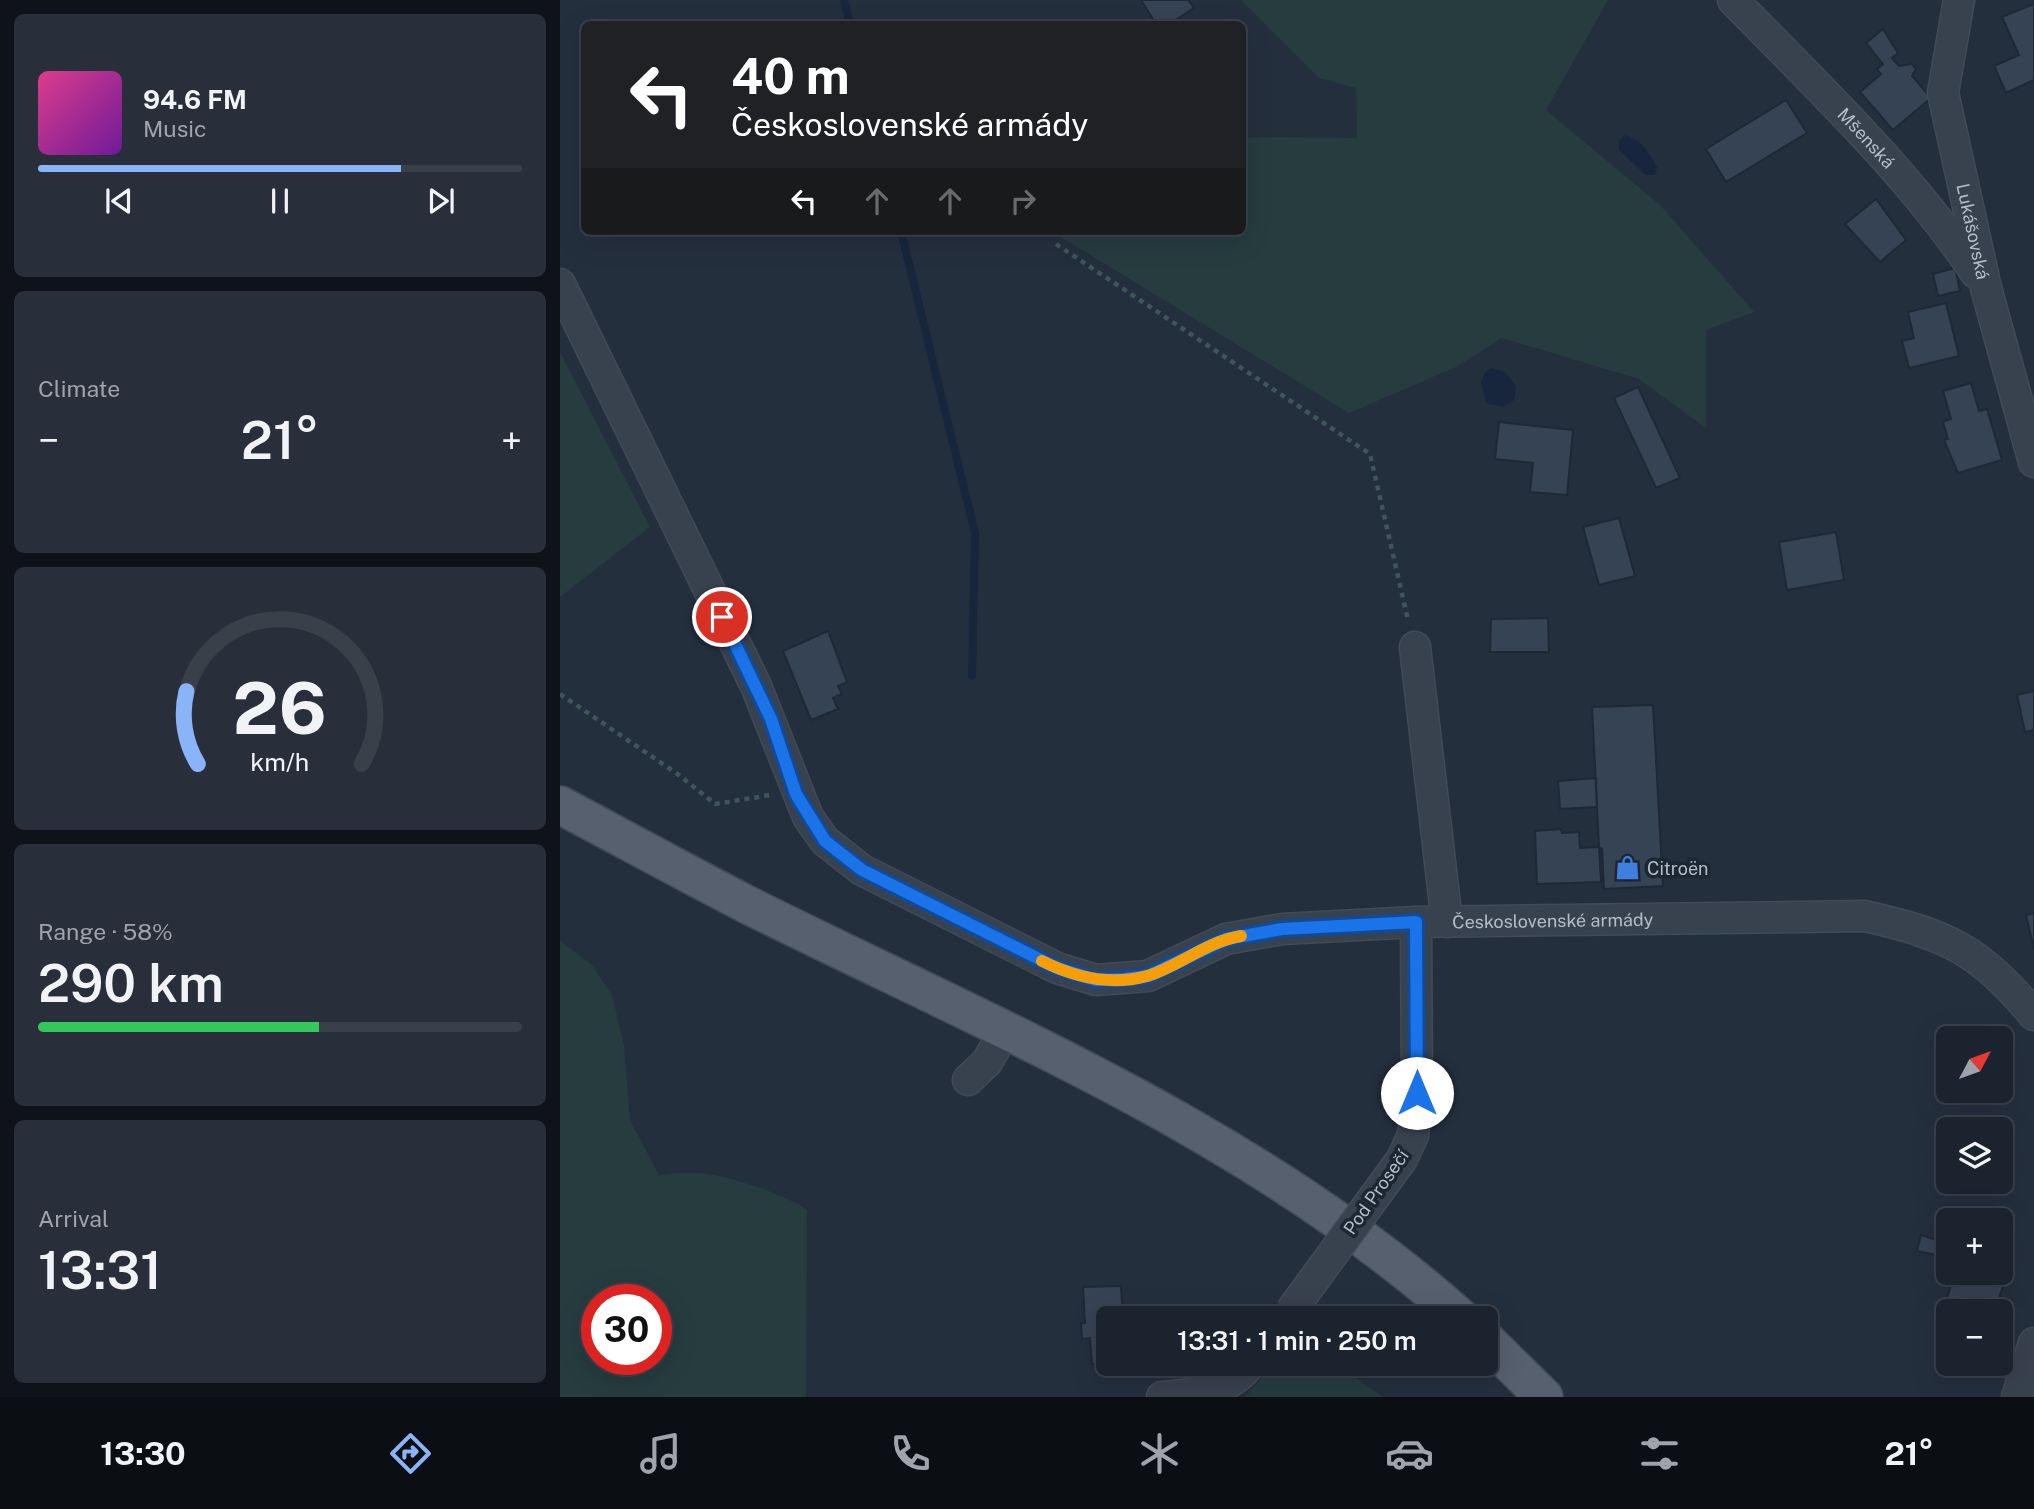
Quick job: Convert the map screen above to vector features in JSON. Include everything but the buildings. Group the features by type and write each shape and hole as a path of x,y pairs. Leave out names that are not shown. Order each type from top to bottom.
{"main road":[{"path":"560,805 746,904 1006,1029 1240,1154 1331,1215 1447,1306"},
{"path":"1498,1352 1544,1397"}],"street":[{"name":"Mšenská","path":"1733,0 1852,122 1934,213 1986,288"},
{"name":"Lukášovská","path":"1959,0 1943,93 1986,288 2034,462"},
{"name":"Československé armády","path":"560,284 771,719 796,794 825,841 862,870 1057,968 1096,980 1148,976 1226,939 1282,929 1416,922 1865,916 1916,928 1952,942 2024,989 2034,1015"},
{"path":"1415,647 1447,922"},
{"name":"Pod Prosečí","path":"1295,1306 1402,1160 1413,1135 1417,1093 1416,922"},
{"path":"968,1080 987,1062 1006,1029"},
{"path":"2017,1397 2034,1343"},
{"path":"1162,1397 1206,1392 1228,1383 1236,1376"}],"path":[{"path":"1056,244 1370,454 1415,647"},
{"path":"560,694 679,775 715,804 751,796 796,794"}],"green space":[{"path":"1241,0 1608,0 1546,110 1660,205 1754,312 1706,330 1706,428 1639,379 1502,338 1456,367 1349,413 1058,235 1246,235 1246,137 1357,138 1356,88 1319,78"},
{"path":"560,352 650,527 560,597"},
{"path":"560,941 591,964 612,995 624,1045 630,1120 659,1175 693,1173 723,1177 771,1192 807,1210 806,1397 560,1397"},
{"path":"1264,1376 1352,1376 1384,1397 1245,1397"}],"water":[{"path":"1625,135 1636,140 1648,152 1657,167 1655,175 1646,175 1619,150 1619,141"},
{"path":"1491,368 1505,372 1516,386 1514,400 1503,407 1486,403 1481,382"}],"waterway":[{"path":"844,0 849,21"},
{"path":"902,235 975,533 972,676"}],"slow traffic":[{"path":"1042,961 1096,980 1148,976 1200,948 1241,936"}],"place":[{"name":"Citroën","path":"1627,868"}],"route":[{"path":"722,617 771,719 796,794 825,841 862,870 1057,968 1096,980 1148,976 1200,948 1226,939 1282,929 1416,922 1417,1093"}]}
